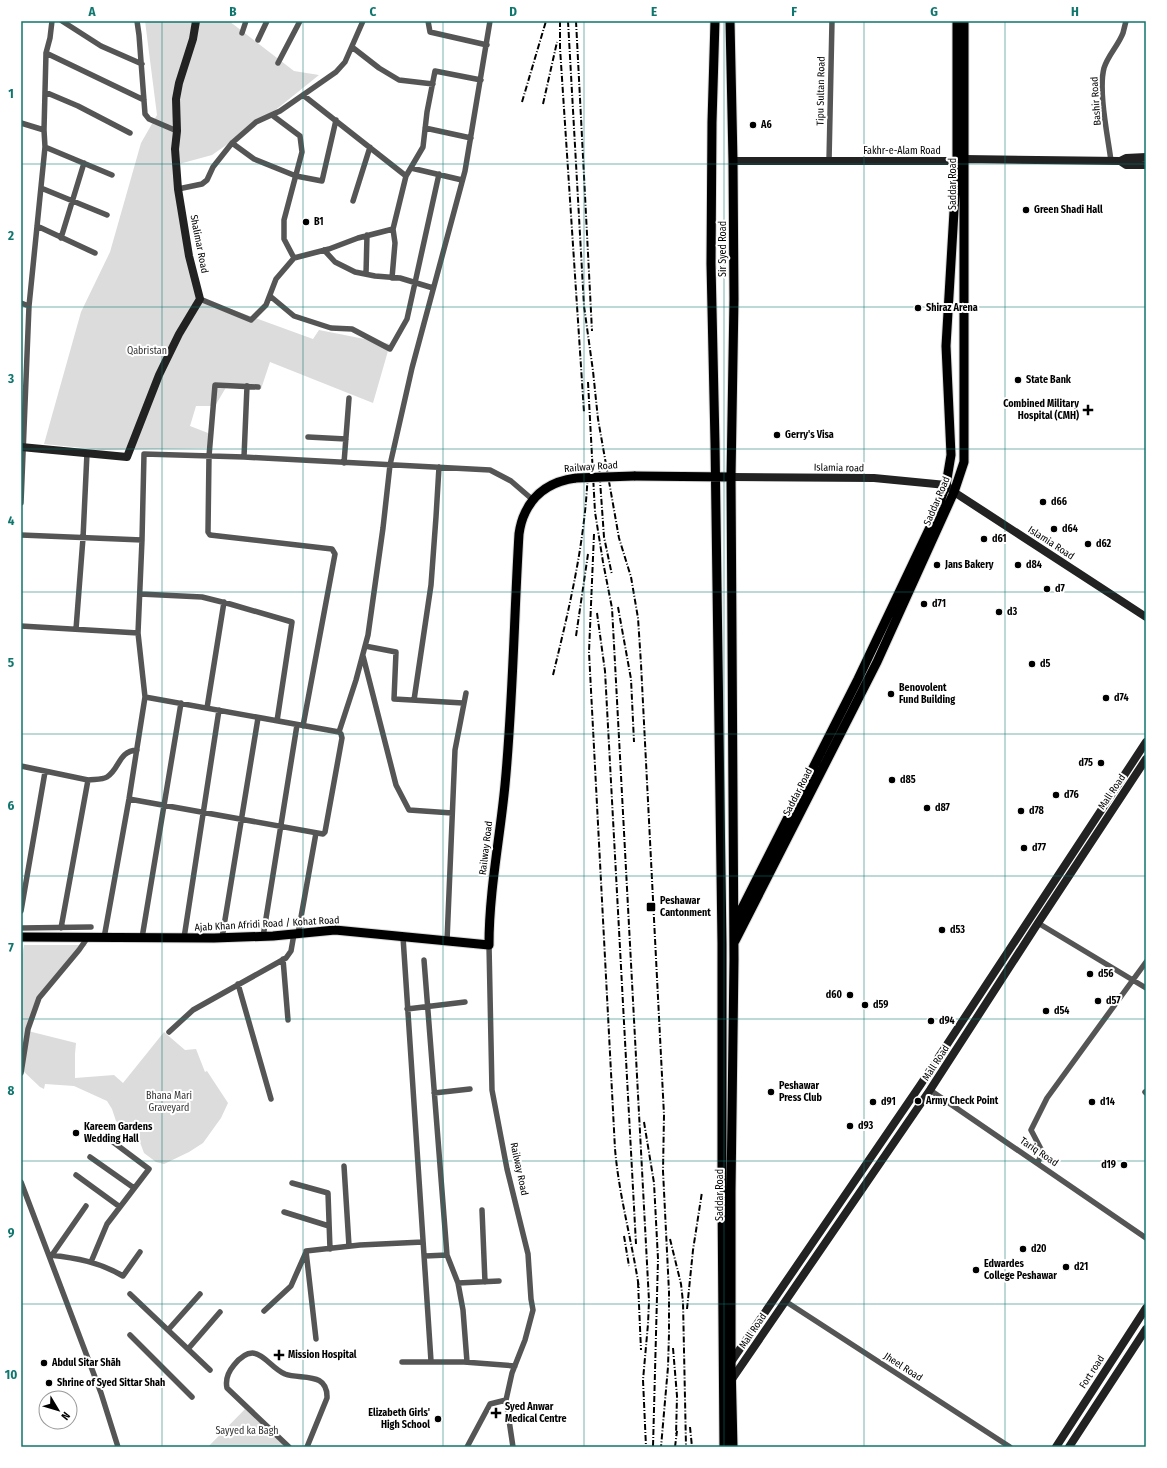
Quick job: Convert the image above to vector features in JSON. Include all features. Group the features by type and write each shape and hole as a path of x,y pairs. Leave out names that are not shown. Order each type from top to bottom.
{"main road":[{"name":"Saddar Road","path":"715,21 710,264 716,476 727,1378 734,1447"},
{"name":"Sir Syed Road","path":"730,21 734,299 731,477"},
{"name":"Saddar Road","path":"722,944 766,871 877,662 954,492 964,462 961,160 957,21"},
{"name":"Saddar Road","path":"734,942 766,871 933,521 946,485 951,456 946,346 961,160 964,21"},
{"name":"Railway Road","path":"488,944 490,914 505,785 512,690 519,534 524,513 533,500 544,489 562,480 576,478 634,476 731,477"},
{"name":"Saddar Road","path":"724,1447 723,1394 731,1362 734,924 731,477"},
{"name":"Ajab Khan Afridi Road / Kohat Road","path":"21,937 222,938 264,937 335,930 488,944"}],"street":[{"path":"21,503 24,375 29,306 45,147 46,53 52,21"},
{"path":"62,21 101,46 142,64"},
{"path":"137,21 142,64 145,114 147,117 177,131"},
{"name":"Shalimar Road","path":"196,21 193,39 178,83 176,99 177,131 175,149 178,189 189,256 200,299"},
{"path":"242,33 246,21"},
{"path":"258,40 267,21"},
{"path":"278,63 300,21"},
{"path":"178,189 202,184 207,180 213,167 232,143 256,122 272,115 336,72 345,62 363,21"},
{"path":"428,21 430,32 487,45"},
{"path":"338,732 356,680 368,635 390,465 412,368 462,180 471,138 490,21"},
{"name":"Tipu Sultan Road","path":"829,161 832,21"},
{"name":"Bashir Road","path":"1115,161 1104,104 1102,78 1104,67 1123,33 1126,21"},
{"path":"352,47 379,68 399,80 432,84"},
{"path":"46,53 144,100"},
{"path":"392,278 395,243 393,229 406,176 423,147 435,71 481,80"},
{"path":"45,92 78,106 130,133"},
{"path":"303,95 406,176"},
{"path":"272,115 300,136 302,152 284,220 284,239 294,258"},
{"path":"232,143 254,159 296,176 322,181 336,120"},
{"path":"21,123 44,130"},
{"path":"425,128 471,138"},
{"path":"45,147 112,175"},
{"path":"353,201 370,147"},
{"name":"Fakhr-e-Alam Road","path":"733,161 1115,161 1126,158 1146,157"},
{"name":"Fakhr-e-Alam Road","path":"1115,161 1126,166 1146,165"},
{"path":"61,238 84,163"},
{"path":"411,168 462,180"},
{"path":"270,296 294,316 331,328 352,329 390,349 407,319 439,174"},
{"path":"41,188 107,215"},
{"path":"37,226 95,253"},
{"path":"22,448 128,457 159,375 179,334 200,299 251,320 266,305 276,279 294,258 324,250 368,235 393,229"},
{"path":"366,274 368,235"},
{"path":"324,250 335,262 355,272 400,278 433,288"},
{"path":"21,303 29,306"},
{"path":"258,387 215,385 209,456 208,532 210,535 332,549 334,551 335,554 303,726"},
{"path":"244,457 247,386"},
{"path":"344,462 349,398"},
{"path":"308,437 346,439"},
{"path":"76,629 83,538 87,453"},
{"path":"104,938 129,799 145,697 138,633 144,454 244,457 490,470 511,481 533,500"},
{"path":"414,700 431,586 439,467"},
{"name":"Islamia road","path":"731,477 874,478 946,485"},
{"name":"Islamia Road","path":"946,485 954,492 1146,617"},
{"path":"21,535 142,540"},
{"path":"140,594 202,597 292,622 277,721"},
{"path":"207,708 224,602"},
{"path":"21,626 138,633"},
{"path":"365,646 396,652 394,699 463,703"},
{"path":"363,654 396,785 409,810 452,813"},
{"path":"447,941 455,750 466,693"},
{"path":"129,799 323,834 325,832 342,738 341,734 338,732 145,697"},
{"path":"142,938 182,704"},
{"path":"184,938 219,710"},
{"path":"222,938 258,718"},
{"path":"264,937 297,725"},
{"name":"Mall Road","path":"731,1362 921,1084 1146,742"},
{"path":"21,766 88,780 108,776 128,751 137,750"},
{"name":"Mall Road","path":"727,1378 785,1301 930,1090 1146,759"},
{"path":"21,911 45,772"},
{"path":"61,928 88,780"},
{"path":"1120,782 1128,786"},
{"path":"169,1032 193,1010 283,959 291,951 296,934 316,833"},
{"path":"1038,923 1146,988"},
{"path":"21,928 91,927"},
{"path":"403,936 431,1361"},
{"path":"21,1073 28,1029 39,998 80,950 88,937"},
{"name":"Railway Road","path":"488,944 492,1090 507,1168 528,1254 530,1299 533,1310 506,1400"},
{"path":"283,959 288,1020"},
{"path":"424,960 447,1255 458,1283 463,1310 467,1362"},
{"path":"1038,1163 1042,1150 1031,1130 1047,1098 1146,962"},
{"path":"238,984 271,1099"},
{"path":"407,1009 466,1002"},
{"name":"Tariq Road","path":"921,1084 1146,1238"},
{"path":"434,1093 470,1089"},
{"path":"91,1262 107,1224 148,1169 105,1136"},
{"path":"90,1157 134,1188"},
{"path":"344,1166 349,1246"},
{"path":"76,1175 120,1207"},
{"path":"21,1182 101,1392 118,1447"},
{"path":"292,1183 328,1194 330,1249"},
{"path":"50,1255 86,1206"},
{"path":"482,1210 485,1282"},
{"path":"284,1212 329,1226"},
{"path":"306,1251 349,1246 424,1242"},
{"path":"264,1311 291,1286 306,1251"},
{"path":"306,1251 316,1339"},
{"path":"50,1255 91,1262 108,1267 123,1276 140,1252"},
{"path":"425,1256 447,1255"},
{"path":"458,1283 499,1281"},
{"path":"130,1294 210,1370"},
{"path":"168,1330 200,1294"},
{"name":"Jheel Road","path":"785,1301 1010,1447"},
{"name":"Fort road","path":"1056,1447 1146,1308"},
{"path":"188,1349 220,1312"},
{"path":"1069,1447 1146,1329"},
{"path":"130,1335 192,1398"},
{"path":"289,1447 227,1388 227,1377 231,1369 237,1361 244,1356 255,1353 284,1374 312,1378 323,1384 328,1394 328,1398 307,1447"},
{"path":"402,1362 467,1362 515,1366"},
{"path":"467,1447 490,1404 506,1400 513,1447"}],"green space":[{"name":"Qabristan","path":"145,21 229,21 294,71 319,75 268,116 212,155 179,164 184,219 198,297 313,339 319,330 390,344 373,403 270,362 261,389 228,384 215,406 196,406 190,426 208,433 210,448 102,450 44,444 81,312 110,252 141,143 157,115"},
{"name":"Bhana Mari Graveyard","path":"24,945 87,945 79,950 39,998 28,1031 76,1043 75,1078 114,1075 123,1083 164,1032 185,1050 196,1049 205,1072 207,1071 228,1103 221,1118 203,1143 189,1152 164,1164 156,1162 144,1153 138,1137 116,1121 112,1109 107,1101 74,1086 45,1084 44,1089 21,1069 21,960"},
{"name":"Sayyed ka Bagh","path":"245,1409 282,1444 283,1447 208,1447"}],"railway":[{"path":"522,102 546,21"},
{"path":"560,21 560,48 584,412"},
{"path":"568,21 584,306 598,419 619,538 631,577 638,618 664,1115 663,1171 669,1292 668,1367 661,1447"},
{"path":"576,21 592,331"},
{"path":"543,104 557,42"},
{"path":"588,382 595,512 612,608 615,663 649,1301 643,1380 646,1447"},
{"path":"553,675 566,622 581,543 587,489 588,462"},
{"path":"599,466 604,537 612,575"},
{"path":"594,534 589,652 615,1149 619,1184 639,1288"},
{"path":"576,636 588,554"},
{"path":"618,607 631,679 634,742"},
{"path":"597,613 605,671 636,1244"},
{"path":"644,1122 654,1183 658,1259 653,1447"},
{"path":"687,1309 693,1250 702,1192"},
{"path":"624,1236 629,1266"},
{"path":"670,1239 681,1284 683,1302 686,1447"},
{"path":"638,1282 641,1350"},
{"path":"673,1348 677,1396 676,1436"},
{"path":"690,1427 692,1447"},
{"path":"675,1447 677,1431"}],"place":[{"name":"A6","path":"753,125"},
{"name":"Green Shadi Hall","path":"1026,210"},
{"name":"B1","path":"306,222"},
{"name":"Shiraz Arena","path":"918,308"},
{"name":"State Bank","path":"1018,380"},
{"name":"Combined Military Hospital (CMH)","path":"1088,410"},
{"name":"Gerry's Visa","path":"777,435"},
{"name":"d66","path":"1043,502"},
{"name":"d64","path":"1054,529"},
{"name":"d61","path":"984,539"},
{"name":"d62","path":"1088,544"},
{"name":"Jans Bakery","path":"937,565"},
{"name":"d84","path":"1018,565"},
{"name":"d7","path":"1047,589"},
{"name":"d71","path":"924,604"},
{"name":"d3","path":"999,612"},
{"name":"d5","path":"1032,664"},
{"name":"Benovolent Fund Building","path":"891,694"},
{"name":"d74","path":"1106,698"},
{"name":"d75","path":"1101,763"},
{"name":"d85","path":"892,780"},
{"name":"d76","path":"1056,795"},
{"name":"d87","path":"927,808"},
{"name":"d78","path":"1021,811"},
{"name":"d77","path":"1024,848"},
{"name":"Peshawar Cantonment","path":"651,907"},
{"name":"d53","path":"942,930"},
{"name":"d56","path":"1090,974"},
{"name":"d60","path":"850,995"},
{"name":"d57","path":"1098,1001"},
{"name":"d59","path":"865,1005"},
{"name":"d54","path":"1046,1011"},
{"name":"d94","path":"931,1021"},
{"name":"Peshawar Press Club","path":"771,1092"},
{"name":"Army Check Point","path":"918,1101"},
{"name":"d91","path":"873,1102"},
{"name":"d14","path":"1092,1102"},
{"name":"d93","path":"850,1126"},
{"name":"Kareem Gardens Wedding Hall","path":"76,1133"},
{"name":"d19","path":"1124,1165"},
{"name":"d20","path":"1023,1249"},
{"name":"d21","path":"1066,1267"},
{"name":"Edwardes College Peshawar","path":"976,1270"},
{"name":"Mission Hospital","path":"279,1355"},
{"name":"Abdul Sitar Shāh","path":"44,1363"},
{"name":"Shrine of Syed Sittar Shah","path":"49,1383"},
{"name":"Syed Anwar Medical Centre","path":"496,1413"},
{"name":"Elizabeth Girls' High School","path":"438,1419"}]}
